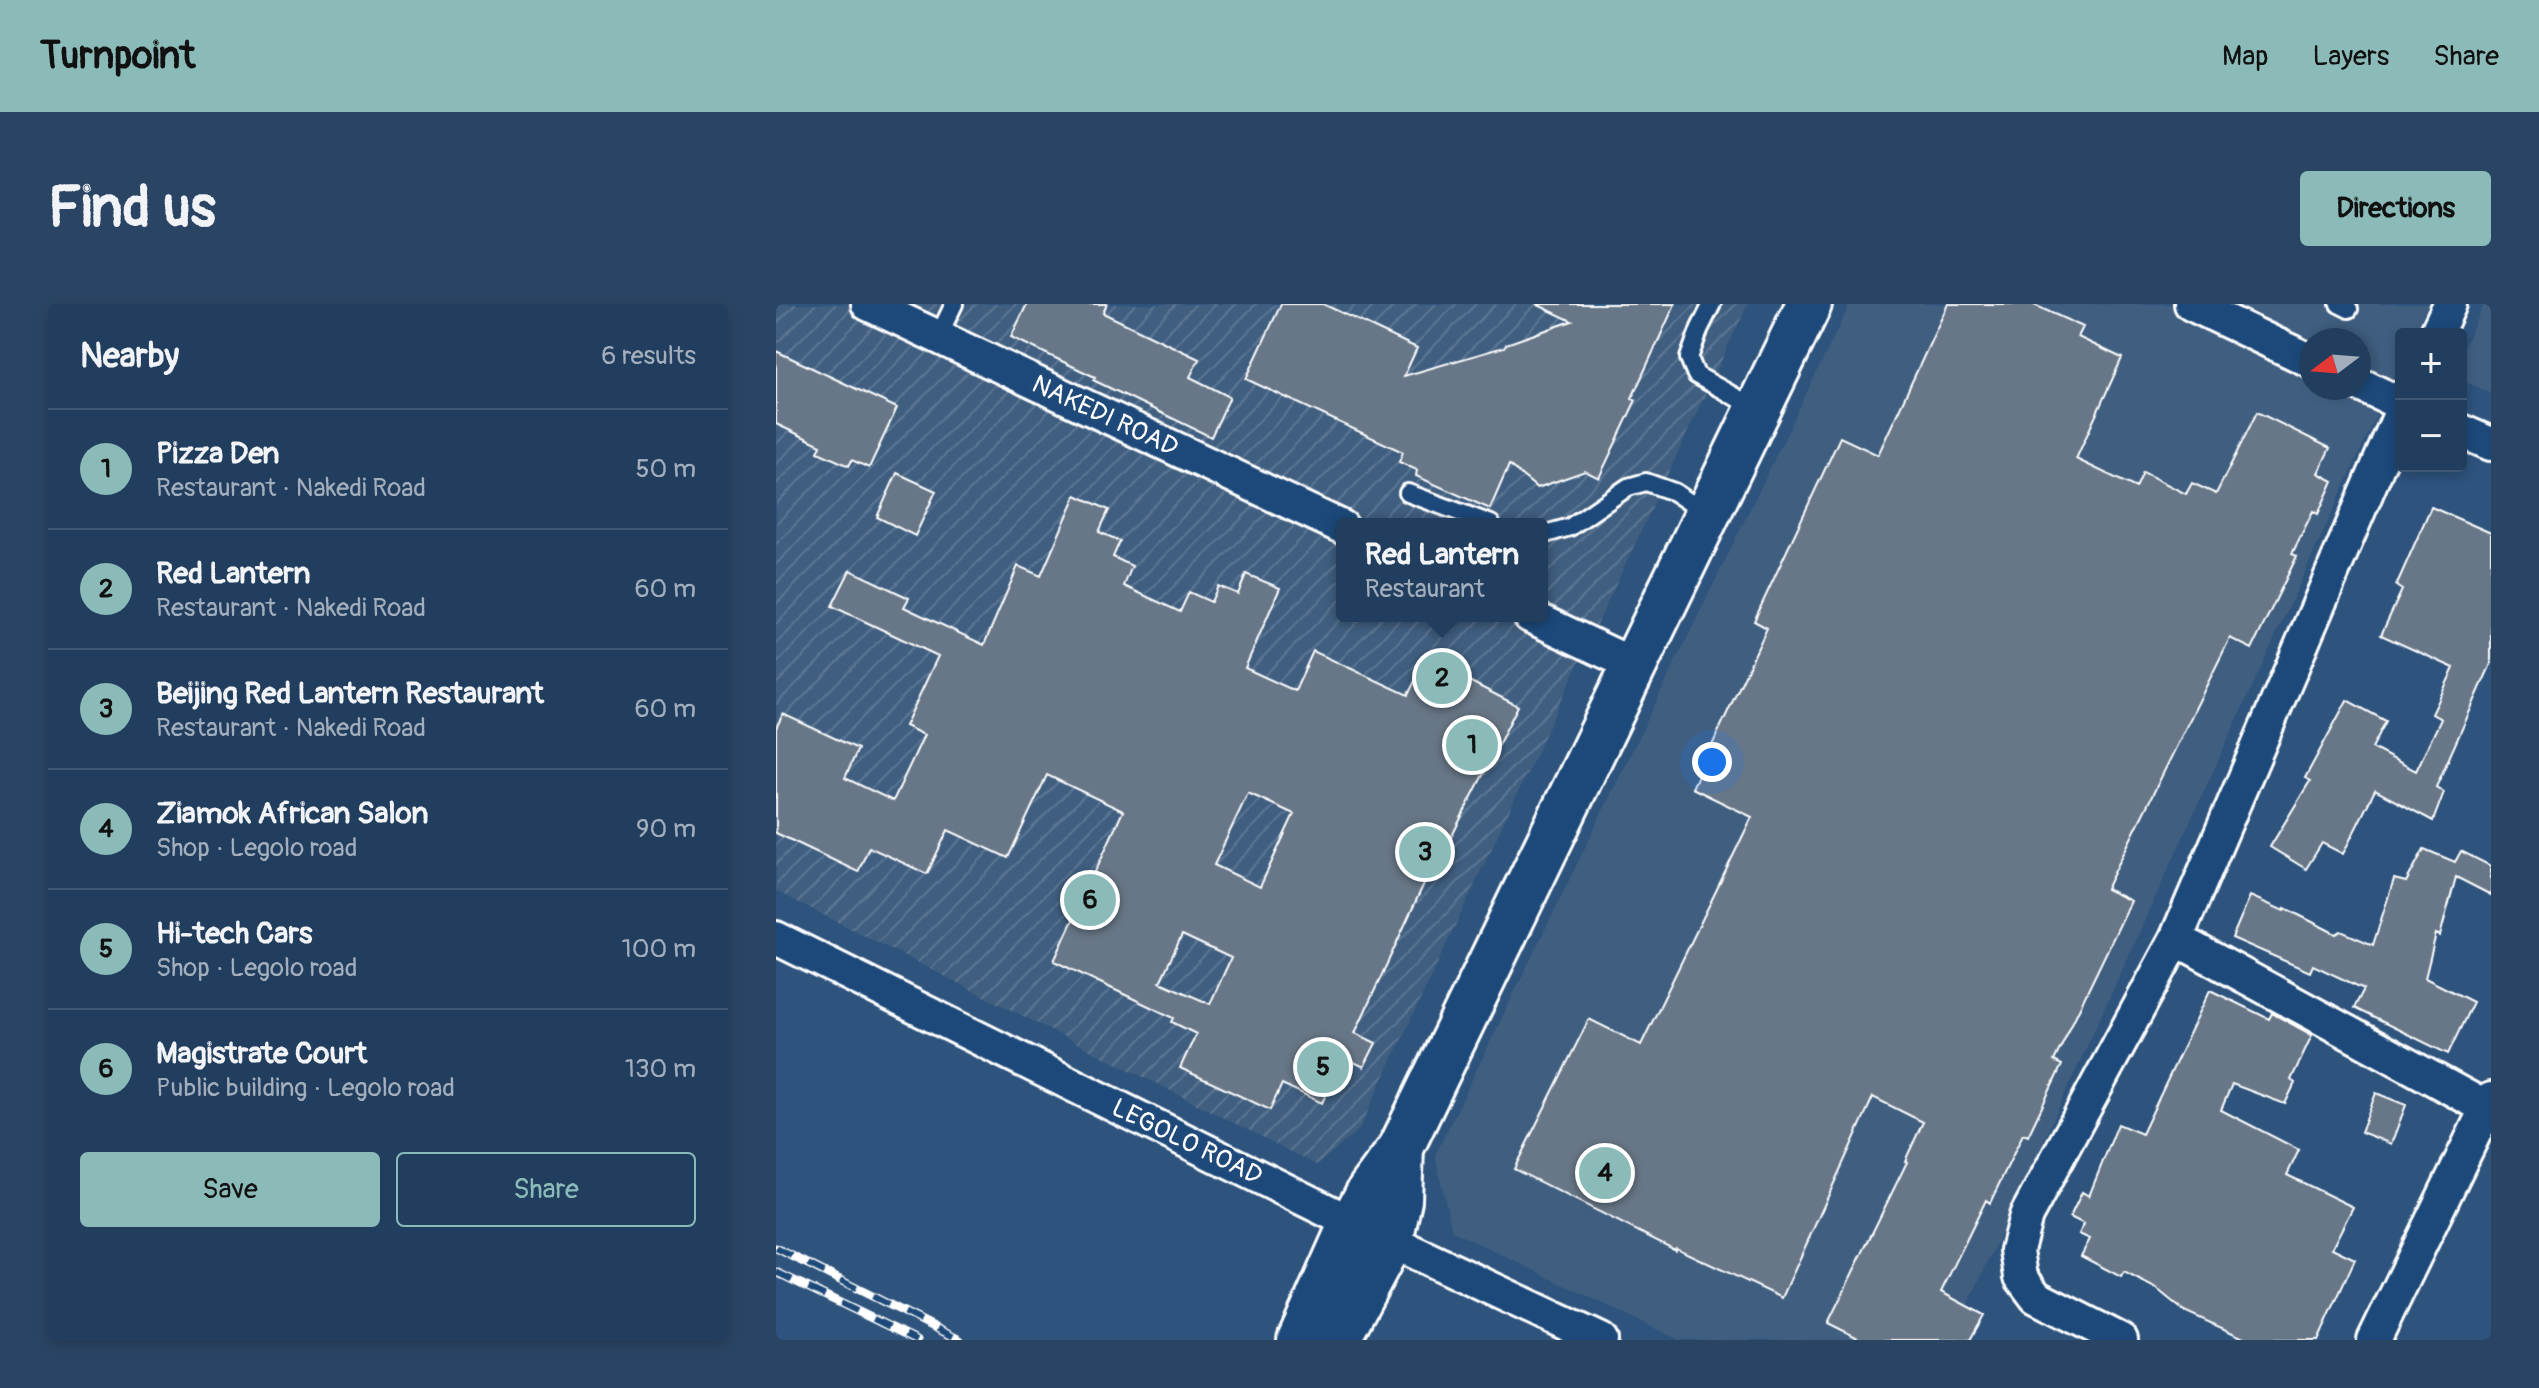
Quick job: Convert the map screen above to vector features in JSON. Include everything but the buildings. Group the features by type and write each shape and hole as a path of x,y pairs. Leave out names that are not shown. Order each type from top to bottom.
{"main road":[{"path":"1300,1340 1371,1232 1399,1200 1401,1148 1809,304"},
{"path":"1337,1340 1371,1232"}],"street":[{"name":"NAKEDI ROAD","path":"868,304 1336,524"},
{"path":"2191,304 2299,355"},
{"path":"2439,328 2450,304"},
{"path":"2371,390 2395,401"},
{"path":"2121,1340 2036,1297 2021,1277 2017,1250 2026,1216 2176,939 2395,426"},
{"path":"2467,434 2491,444"},
{"path":"1543,622 1636,666"},
{"name":"LEGOLO ROAD","path":"776,938 1371,1232 1601,1340"},
{"path":"2176,939 2489,1104 2374,1340"}],"lane":[{"path":"938,337 954,304"},
{"path":"1712,304 1689,358 1696,375 1758,410"},
{"path":"1548,533 1570,527 1628,487 1646,482 1674,492 1708,515"},
{"path":"1408,493 1475,518"}],"shaded area":[{"path":"776,304 1748,304 1359,1130 1317,1165 776,891"},
{"path":"1850,304 2428,304 2417,328 2395,328 2395,376 1952,1340 1679,1340 1452,1231 1435,1155"},
{"path":"2484,304 2491,304 2491,393 2467,383 2467,339"}],"railway":[{"path":"776,1248 960,1340"},
{"path":"776,1272 917,1340"}],"place":[{"name":"Red Lantern","path":"1442,678"},
{"name":"Pizza Den","path":"1472,745"},
{"name":"Beijing Red Lantern Restaurant","path":"1425,852"},
{"name":"Magistrate Court","path":"1090,900"},
{"name":"Hi-tech Cars","path":"1323,1067"},
{"name":"Ziamok African Salon","path":"1605,1173"}]}
